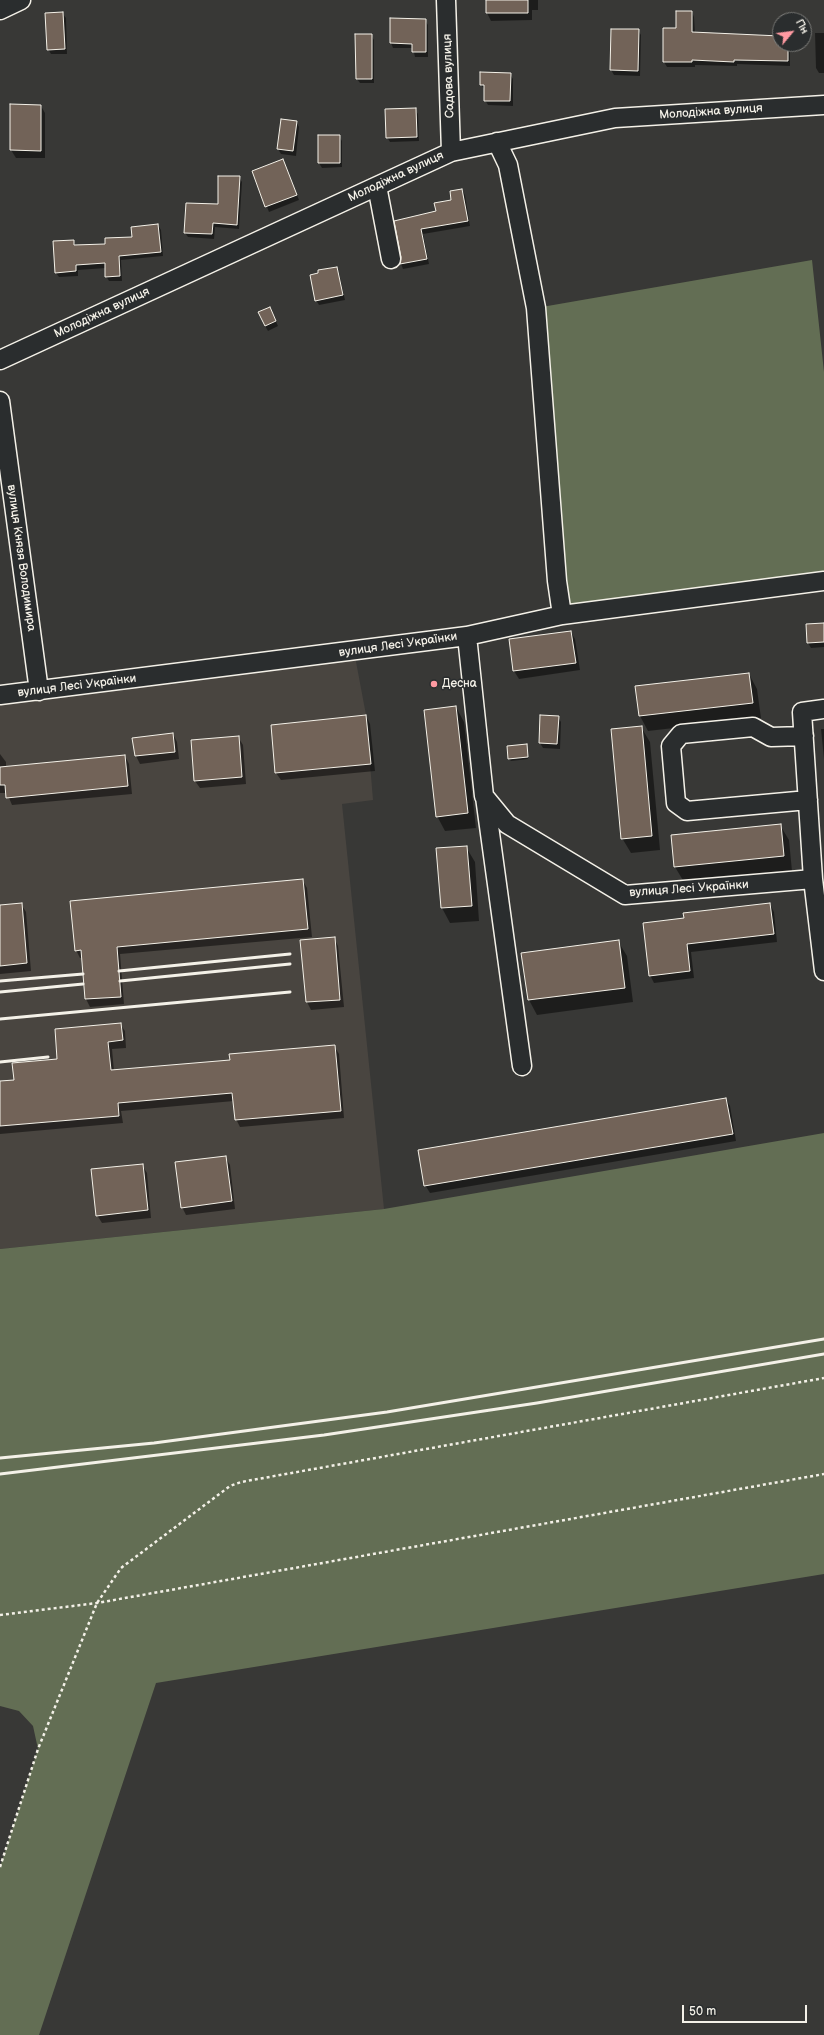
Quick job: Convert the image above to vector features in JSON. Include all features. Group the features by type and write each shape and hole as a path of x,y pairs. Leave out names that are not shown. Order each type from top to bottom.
{"street":[{"path":"0,10 21,0"},
{"name":"Садова вулиця","path":"446,0 451,152"},
{"name":"Молодіжна вулиця","path":"0,360 451,152 615,118 824,105"},
{"path":"497,142 508,165 536,308 557,581 562,615"},
{"path":"377,186 391,259"},
{"name":"вулиця Князя Володимира","path":"0,401 39,691"},
{"path":"467,636 562,615 824,581"},
{"name":"вулиця Лесі Українки","path":"0,695 467,636 484,796 507,824 625,895 813,879"},
{"path":"824,709 802,712 813,879 824,971"},
{"path":"804,736 771,737 753,727 681,734 671,746 676,803 688,811 808,800"},
{"path":"484,796 522,1066"}],"path":[{"path":"0,1867 38,1749 97,1603 121,1568 230,1486 241,1482 824,1378"},
{"path":"0,1615 97,1603 824,1474"}],"shaded area":[{"path":"354,651 366,715 373,800 342,804 384,1209 0,1249 0,695"}],"green space":[{"path":"812,260 824,372 824,581 562,615 536,308"},
{"path":"824,1133 824,1574 156,1683 39,2035 0,2035 0,1867 38,1749 33,1726 19,1711 0,1706 0,1249 384,1209"}],"building":[{"path":"486,0 528,0 528,13 486,13"},
{"path":"676,11 692,11 692,32 772,36 772,52 788,52 788,61 734,60 734,62 692,60 692,62 663,62 663,28 676,28"},
{"path":"63,12 65,49 47,50 45,13"},
{"path":"390,18 426,19 426,52 412,52 412,44 390,43"},
{"path":"611,29 639,29 638,71 610,70"},
{"path":"355,34 372,34 372,79 356,79"},
{"path":"480,72 511,73 510,101 484,101 484,85 480,85"},
{"path":"10,104 41,105 41,151 10,150"},
{"path":"416,108 417,137 386,138 385,109"},
{"path":"281,119 297,121 293,151 277,149"},
{"path":"318,135 340,135 340,163 318,163"},
{"path":"283,159 297,195 265,207 252,171"},
{"path":"218,176 240,176 237,225 213,223 212,234 184,233 186,203 218,204"},
{"path":"462,189 468,221 421,229 427,259 400,264 401,257 394,221 436,211 434,203 451,200 450,191"},
{"path":"158,224 161,252 119,256 120,276 105,277 105,263 76,265 76,271 55,273 53,241 74,240 74,245 105,244 105,238 132,237 131,227"},
{"path":"337,267 343,295 315,301 310,275 318,273 318,270"},
{"path":"270,307 276,321 265,326 258,312"},
{"path":"824,623 824,642 807,643 806,624"},
{"path":"571,631 576,663 513,671 509,639"},
{"path":"749,673 753,703 639,716 635,686"},
{"path":"456,706 468,813 436,817 424,710"},
{"path":"366,715 371,764 275,773 271,725"},
{"path":"540,715 559,716 557,744 539,743"},
{"path":"642,726 652,836 621,839 611,729"},
{"path":"173,733 175,752 135,756 132,738"},
{"path":"239,736 242,777 194,781 191,740"},
{"path":"527,744 528,757 508,759 507,746"},
{"path":"125,755 128,786 6,798 5,785 0,785 0,767"},
{"path":"781,824 784,856 674,867 671,835"},
{"path":"467,846 472,906 441,908 436,848"},
{"path":"303,879 308,929 117,947 121,997 85,999 81,950 75,951 70,901"},
{"path":"22,903 27,963 0,966 0,905"},
{"path":"770,903 774,934 687,944 690,971 649,976 643,923 684,918 683,913"},
{"path":"335,937 340,1000 306,1002 300,940"},
{"path":"619,940 625,988 528,1000 521,953"},
{"path":"121,1023 123,1040 108,1042 111,1070 230,1060 229,1054 335,1045 341,1111 235,1120 232,1093 118,1103 119,1116 0,1126 0,1081 14,1080 12,1063 57,1059 55,1029"},
{"path":"726,1098 733,1134 424,1186 418,1150"},
{"path":"226,1156 232,1201 181,1208 175,1162"},
{"path":"143,1164 148,1210 96,1216 91,1169"}],"railway":[{"path":"119,971 290,954"},
{"path":"120,981 290,964"},
{"path":"0,981 83,974"},
{"path":"0,992 83,984"},
{"path":"0,1019 290,992"},
{"path":"0,1062 48,1057"},
{"path":"0,1458 154,1443 387,1412 824,1339"},
{"path":"0,1474 324,1435 537,1403 824,1354"}],"place":[{"name":"Десна","path":"434,684"}]}
